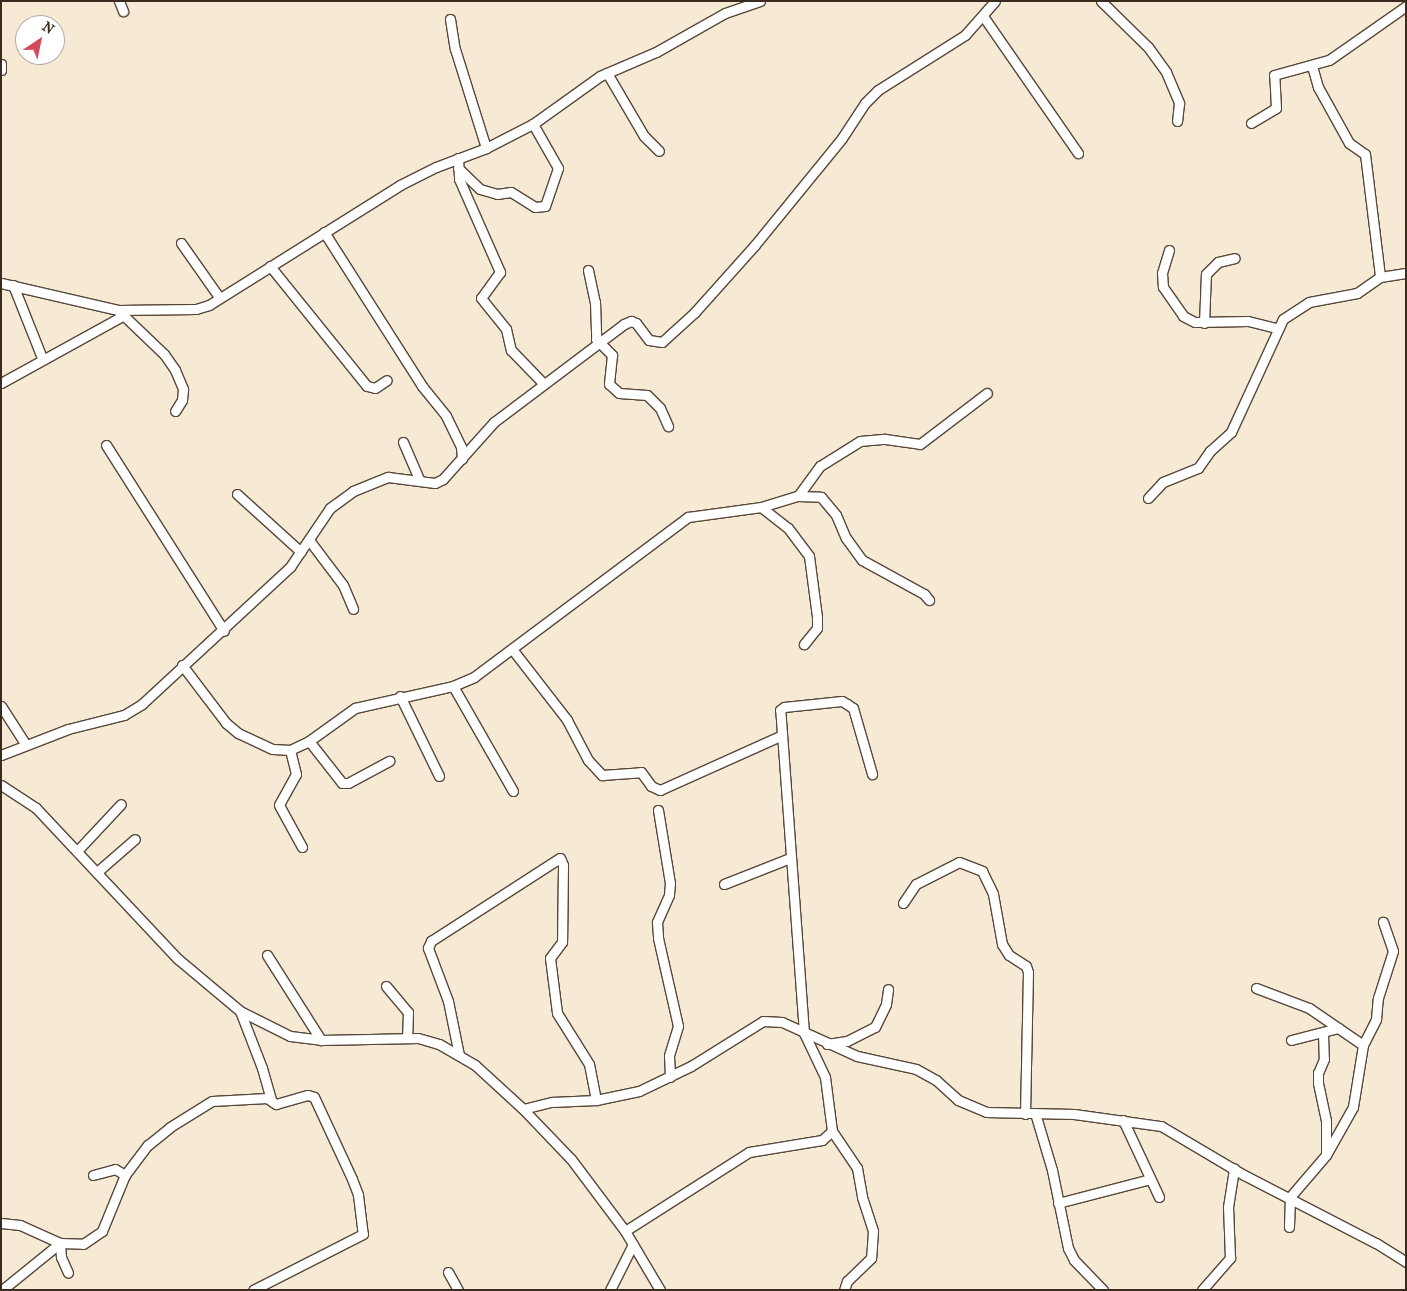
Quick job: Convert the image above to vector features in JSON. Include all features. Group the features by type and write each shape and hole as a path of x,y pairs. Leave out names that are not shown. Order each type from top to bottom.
{"street":[{"path":"119,1 123,11"},
{"path":"1,283 121,312 196,310 400,185 458,163 533,124 607,73 656,52 726,13 760,1"},
{"path":"1,755 68,729 124,715 142,704 182,665 224,631 301,552 330,508 353,492 388,477 435,482 443,479 494,422 599,341 631,320 649,340 662,342 695,312 754,246 842,138 865,103 878,90 965,35 995,1"},
{"path":"1101,1 1148,47 1166,72 1179,103 1177,121"},
{"path":"1251,123 1276,108 1274,75 1299,66 1312,66 1329,60 1406,6"},
{"path":"983,16 1078,153"},
{"path":"450,19 455,49 486,148"},
{"path":"1,64 1,70"},
{"path":"1312,66 1318,87 1349,143 1365,154 1380,278"},
{"path":"607,73 644,136 659,151"},
{"path":"458,163 480,190 497,194 511,192 535,207 545,206 558,168 533,124"},
{"path":"458,163 464,191 500,272 481,298 506,330 511,350 543,383"},
{"path":"324,232 422,386 446,416 461,447 462,458"},
{"path":"181,243 219,297"},
{"path":"1169,250 1162,273 1163,287 1183,316 1204,323 1248,321 1277,328"},
{"path":"1204,323 1206,274 1218,262 1235,258"},
{"path":"270,266 367,386 375,388 387,380"},
{"path":"588,270 595,302 595,333 599,341 612,355 609,384 613,390 630,396 648,395 660,408 668,426"},
{"path":"1148,498 1163,482 1198,468 1210,451 1231,432 1239,421 1277,328 1283,319 1309,302 1357,294 1380,278 1406,274"},
{"path":"13,285 42,358"},
{"path":"1,383 121,312"},
{"path":"121,312 164,354 176,370 182,390 182,400 176,411"},
{"path":"798,496 820,466 860,441 885,439 920,444 987,392"},
{"path":"403,442 419,480"},
{"path":"106,445 224,631"},
{"path":"237,494 301,552"},
{"path":"182,665 226,723 238,733 273,749 290,750 309,741 355,708 400,696 454,686 474,677 688,517 761,507 798,496 821,497 836,515 846,538 862,560 924,594 930,600"},
{"path":"761,507 788,528 809,556 817,628 804,644"},
{"path":"309,540 343,585 353,610"},
{"path":"512,649 566,720 588,760 602,774 641,772 651,786 660,790 780,736"},
{"path":"454,686 513,791"},
{"path":"400,696 439,776"},
{"path":"844,1290 847,1281 871,1258 873,1231 862,1198 857,1168 832,1131 830,1093 804,1033 778,715 784,707 842,701 853,708 872,774"},
{"path":"1,706 26,745"},
{"path":"309,741 342,783 348,783 389,761"},
{"path":"290,750 296,774 280,805 302,846"},
{"path":"1,785 36,808 201,981 240,1011 290,1036 321,1040 407,1036 439,1044 459,1055 523,1109 571,1159 625,1231 659,1290"},
{"path":"77,851 121,804"},
{"path":"658,810 670,883 669,895 658,922 658,938 678,1026 668,1056 670,1077"},
{"path":"97,872 136,839"},
{"path":"459,1055 448,1001 428,948 431,941 560,858 564,865 562,942 550,958 557,1013 588,1064 596,1100"},
{"path":"724,884 790,858"},
{"path":"903,903 916,884 958,862 982,870 993,894 1002,944 1009,955 1026,966 1028,972 1025,1114"},
{"path":"1289,1227 1290,1197 1326,1154 1354,1107 1363,1045 1376,1019 1378,998 1393,951 1384,922"},
{"path":"267,955 321,1040"},
{"path":"386,986 408,1012 407,1036"},
{"path":"1256,988 1309,1008 1363,1045"},
{"path":"826,1044 846,1041 875,1027 886,1004 888,989"},
{"path":"240,1011 262,1068 271,1100 276,1104 304,1095 314,1097 358,1195 363,1234 268,1286 253,1290"},
{"path":"523,1109 565,1100 596,1100 639,1091 670,1077 763,1021 782,1022 826,1044 857,1056 916,1069 971,1107 986,1112 1035,1113 1123,1120 1161,1126 1406,1262"},
{"path":"1291,1040 1323,1034 1338,1028"},
{"path":"1323,1034 1324,1059 1318,1072 1318,1082 1326,1121 1326,1154"},
{"path":"1,1223 20,1225 60,1243 83,1244 102,1232 125,1176 160,1134 212,1102 271,1100"},
{"path":"1035,1113 1052,1170 1068,1248 1074,1260 1103,1290"},
{"path":"1123,1120 1159,1197"},
{"path":"625,1231 749,1152 822,1140 832,1131"},
{"path":"1202,1290 1230,1258 1228,1207 1234,1168"},
{"path":"93,1175 115,1169 125,1176"},
{"path":"1058,1203 1150,1180"},
{"path":"60,1243 61,1257 68,1273"},
{"path":"2,1290 60,1243"},
{"path":"610,1290 633,1244"},
{"path":"448,1272 458,1290"}]}
